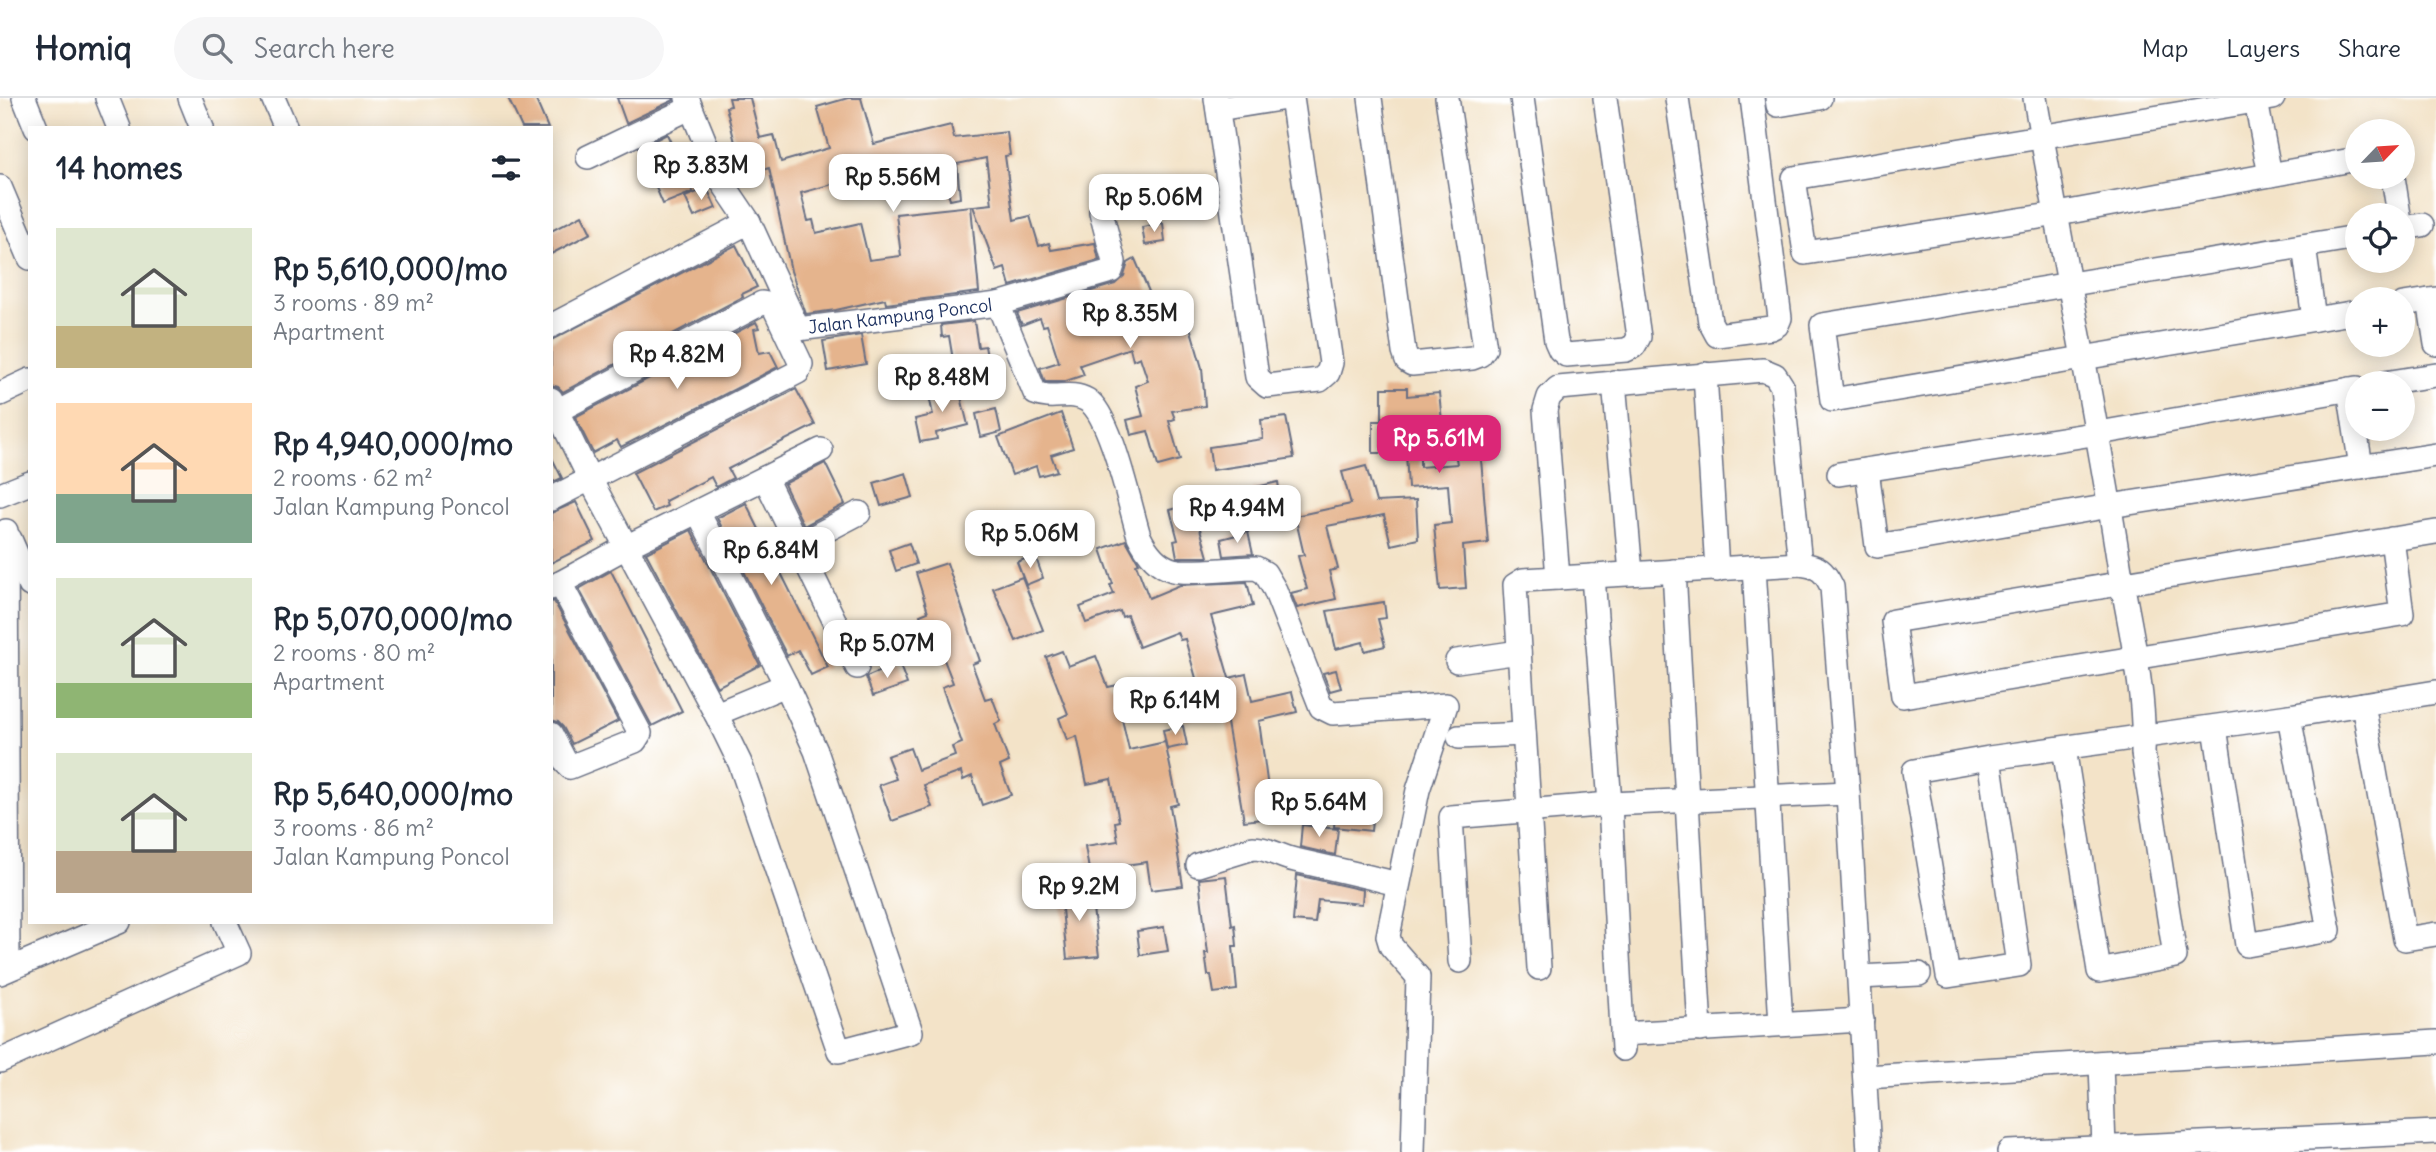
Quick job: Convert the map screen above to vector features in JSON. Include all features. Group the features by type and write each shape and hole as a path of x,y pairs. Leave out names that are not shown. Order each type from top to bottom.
{"street":[{"path":"24,98 35,126"},
{"path":"107,98 118,126"},
{"path":"190,98 201,126"},
{"path":"273,98 285,126"},
{"path":"1286,98 1217,103 1257,377 1267,386 1320,380 1328,373 1331,363 1292,98"},
{"path":"1370,98 1404,352 1407,361 1412,364 1472,358 1480,355 1485,348 1447,98"},
{"path":"1522,98 1556,341 1566,355 1626,350 1634,346 1639,337 1605,98"},
{"path":"1677,98 1710,322 1717,335 1771,328 1777,325 1780,318 1752,98"},
{"path":"1777,98 1778,105 1820,98"},
{"path":"2035,98 2099,433 2136,659 2144,736 2143,753 2175,956 2099,971 2064,748"},
{"path":"2270,175 2264,100 1794,178 1805,253 2057,214 2270,175 2345,161"},
{"path":"553,325 749,222 720,178 689,103 588,157"},
{"path":"0,187 28,253"},
{"path":"998,304 1111,271 1114,262 1101,212"},
{"name":"Jalan Kampung Poncol","path":"749,222 798,329 998,304 1035,393 1045,398 1076,395 1089,401 1097,409 1109,434 1139,536 1147,552 1175,571 1256,568 1265,573 1275,590 1321,707 1326,711 1333,713 1446,705 1418,790 1397,884 1388,940 1418,977 1413,1152"},
{"path":"2345,239 1822,326 1832,400 2345,314"},
{"path":"2304,246 2314,319"},
{"path":"2432,300 2436,344"},
{"path":"553,498 590,479 798,372 802,364 773,305 762,303 553,408 590,479 628,546 740,763 839,1051 911,1032 816,751 786,685 698,512"},
{"path":"1558,578 1545,410 1549,397 1558,388 1763,370 1775,375 1782,386 1800,564"},
{"path":"1706,374 1717,569"},
{"path":"2415,378 2436,375"},
{"path":"0,394 28,381"},
{"path":"1614,382 1631,573"},
{"path":"1839,474 2099,433 2345,389"},
{"path":"2358,441 2361,467"},
{"path":"553,737 570,767 635,741 640,733 555,586 628,546 821,450"},
{"path":"1867,470 1877,547 2110,506 2436,454"},
{"path":"765,478 858,667"},
{"path":"0,495 28,483"},
{"path":"799,545 859,513"},
{"path":"3,524 28,580"},
{"path":"3,524 4,971 86,929 110,924"},
{"path":"2392,539 2402,614 1903,695 1893,621 2122,582 2392,539 2436,532"},
{"path":"1539,968 1515,585 1523,580 1631,573 1800,564 1816,566 1825,573 1832,587 1848,793 1870,1152"},
{"path":"1754,567 1781,1024"},
{"path":"1674,571 1700,1030"},
{"path":"1593,576 1623,1042 1700,1030 1862,1020"},
{"path":"1457,661 1519,652"},
{"path":"716,714 786,685"},
{"path":"1989,758 2020,965 1948,976 1914,771 1989,758 2289,716 2436,692"},
{"path":"2364,704 2405,939 2436,934"},
{"path":"2215,727 2248,945 2329,930 2289,716"},
{"path":"1459,737 1524,734"},
{"path":"1460,961 1451,817 1609,804 1848,793"},
{"path":"1198,865 1253,848 1263,848 1292,860 1397,884"},
{"path":"0,1061 239,953 226,924"},
{"path":"1859,978 1919,974"},
{"path":"1865,1077 2436,1042"},
{"path":"2101,1063 2104,1148"},
{"path":"2009,1152 2436,1132"}],"building":[{"path":"508,98 535,98 547,126 521,126"},
{"path":"617,98 673,98 674,100 626,123"},
{"path":"729,98 750,98 760,138 774,135 781,162 829,148 817,107 848,98 861,98 874,144 951,125 954,138 1007,132 1010,155 1005,156 1014,220 1030,216 1039,246 1049,243 1051,250 1095,243 1099,260 1010,286 1005,268 997,271 973,206 992,204 986,158 957,164 960,198 950,200 941,161 876,179 875,172 801,193 808,221 813,220 816,233 860,223 869,260 901,256 896,214 971,206 979,292 886,304 885,299 806,314 791,271 769,168 736,178 726,157 738,154 726,107 731,106"},
{"path":"667,134 693,192 663,204 639,148"},
{"path":"707,188 716,208 694,217 685,197"},
{"path":"582,215 591,233 553,253 553,230"},
{"path":"1163,223 1165,242 1145,245 1142,227"},
{"path":"736,245 757,287 742,294 743,297 563,392 553,386 553,339"},
{"path":"1135,259 1156,308 1179,298 1202,368 1205,406 1172,411 1175,419 1169,421 1180,460 1158,466 1148,431 1131,435 1127,420 1143,416 1135,386 1148,381 1140,357 1133,360 1130,348 1080,365 1084,375 1063,382 1045,382 1040,368 1059,362 1047,325 1043,326 1040,318 1022,325 1017,313 1115,284 1124,276 1128,263"},
{"path":"974,321 978,347 985,346 989,367 955,372 949,336 942,337 941,325"},
{"path":"756,322 759,328 754,329 759,353 770,351 778,367 621,447 617,440 593,453 575,417"},
{"path":"861,335 866,364 828,371 823,341"},
{"path":"958,385 968,425 936,433 937,439 920,442 915,419 933,415 928,391"},
{"path":"1382,388 1407,388 1407,396 1439,393 1442,421 1420,423 1420,467 1457,464 1455,452 1462,451 1459,420 1484,418 1487,446 1480,447 1488,543 1463,546 1466,588 1440,590 1434,525 1451,523 1448,485 1408,488 1406,453 1373,453 1373,421 1382,421"},
{"path":"796,389 815,425 728,469 733,478 716,487 711,477 665,501 667,506 653,512 633,473"},
{"path":"996,409 1001,432 981,437 976,414"},
{"path":"1061,413 1073,448 1051,455 1057,471 1039,476 1036,466 1012,475 998,437"},
{"path":"1286,417 1294,458 1212,470 1209,447 1263,439 1261,420"},
{"path":"553,460 562,478 553,482"},
{"path":"825,463 845,504 804,526 784,484"},
{"path":"1366,466 1376,502 1416,500 1418,539 1391,545 1384,515 1327,526 1338,569 1329,571 1336,599 1297,608 1291,593 1307,589 1298,556 1304,555 1295,516 1351,504 1342,472"},
{"path":"906,473 913,497 881,506 874,483"},
{"path":"1278,482 1282,509 1256,512 1252,488"},
{"path":"576,502 595,541 553,562 553,512"},
{"path":"746,503 828,667 811,675 798,650 787,656 717,518"},
{"path":"1193,504 1208,557 1177,557 1174,541 1178,540 1170,510"},
{"path":"691,530 760,665 717,687 646,553"},
{"path":"1248,532 1253,554 1224,556 1221,539"},
{"path":"1126,540 1139,563 1136,564 1149,598 1180,585 1247,582 1253,606 1211,616 1229,678 1246,674 1252,701 1292,692 1297,712 1259,721 1272,818 1244,821 1226,717 1222,718 1221,713 1187,720 1182,693 1199,689 1185,639 1180,640 1177,632 1139,647 1127,615 1122,617 1120,611 1086,623 1080,607 1114,594 1101,549"},
{"path":"909,543 916,564 896,571 889,550"},
{"path":"1035,555 1043,578 1026,585 1017,562"},
{"path":"947,563 980,661 972,664 985,699 992,697 1001,721 995,724 1009,762 1000,766 1011,795 982,805 972,776 963,780 961,772 924,785 932,807 892,821 879,785 896,779 887,756 910,748 918,770 955,756 952,747 962,743 942,687 953,683 934,634 927,636 920,615 928,612 916,573"},
{"path":"611,571 682,711 652,726 579,589"},
{"path":"1022,577 1043,630 1016,641 993,588"},
{"path":"553,601 618,721 572,744 563,727 553,721"},
{"path":"1384,602 1386,618 1378,619 1385,646 1365,651 1363,642 1336,649 1327,611"},
{"path":"1062,651 1068,666 1096,656 1108,687 1132,682 1137,706 1120,710 1129,750 1165,742 1178,804 1170,806 1183,886 1151,890 1147,862 1089,870 1085,846 1118,841 1115,822 1119,821 1111,779 1087,784 1077,736 1067,740 1059,718 1068,714 1046,657"},
{"path":"899,663 907,684 873,696 866,677"},
{"path":"1336,670 1341,688 1330,691 1323,673"},
{"path":"1183,726 1187,745 1167,749 1163,730"},
{"path":"1337,797 1374,801 1371,831 1334,827"},
{"path":"1302,825 1338,829 1335,855 1300,847"},
{"path":"1297,875 1363,890 1362,904 1318,900 1315,923 1293,921"},
{"path":"1226,876 1232,926 1235,925 1237,946 1233,946 1237,990 1214,993 1205,953 1208,953 1199,879"},
{"path":"1090,885 1099,956 1067,959 1060,889"},
{"path":"1164,927 1168,951 1140,955 1137,931"}]}
